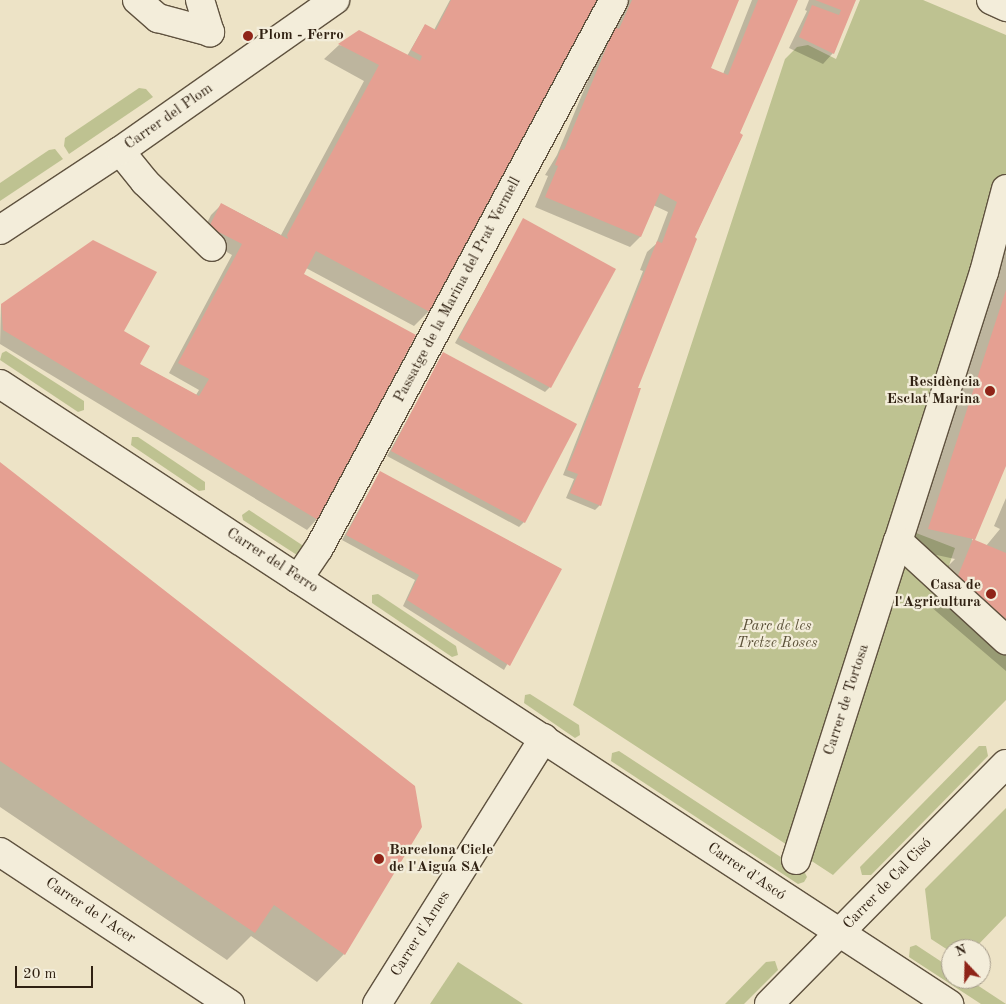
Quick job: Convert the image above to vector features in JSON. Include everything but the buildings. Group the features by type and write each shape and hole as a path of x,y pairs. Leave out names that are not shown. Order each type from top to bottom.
{"street":[{"path":"136,0 158,18 210,32 200,0"},
{"name":"Carrer del Plom","path":"0,230 120,151 335,0"},
{"name":"Passatge de la Marina del Prat Vermell","path":"298,579 324,539 614,0"},
{"path":"990,0 1006,6"},
{"path":"120,151 146,182 212,247"},
{"name":"Carrer de Tortosa","path":"796,860 984,272 1006,189"},
{"name":"Carrer del Ferro","path":"0,384 544,738"},
{"path":"898,540 1006,640"},
{"name":"Carrer d'Ascó","path":"544,738 949,1004"},
{"name":"Carrer d'Arnes","path":"377,1004 544,738"},
{"name":"Carrer de Cal Cisó","path":"769,1004 1006,764"},
{"name":"Carrer de l'Acer","path":"0,852 230,1004"}],"green space":[{"name":"Parc de les Tretze Roses","path":"860,0 923,0 1006,35 1006,222 911,531 955,548 944,580 1006,656 1006,700 833,875 573,705 785,59 797,47 808,45 836,59"},
{"path":"139,88 146,89 153,97 69,154 64,146 65,138"},
{"path":"55,149 63,159 0,201 0,183 49,150"},
{"path":"6,351 84,401 84,410 78,412 0,360 2,353"},
{"path":"132,437 138,437 205,482 205,490 199,491 131,445"},
{"path":"249,510 302,545 302,552 297,555 243,520 242,515"},
{"path":"378,594 456,646 458,655 452,657 372,603 372,595"},
{"path":"530,694 579,725 580,735 575,738 524,703 525,695"},
{"path":"979,746 986,746 988,756 871,875 862,875 860,867"},
{"path":"619,751 805,873 807,877 804,882 798,884 611,761 612,753"},
{"path":"1006,808 1006,916 984,939 941,939 941,946 931,939 925,889"},
{"path":"916,945 941,961 941,978 909,957 910,947"},
{"path":"775,961 778,970 744,1004 725,1004 766,962"},
{"path":"458,962 523,1004 430,1004"},
{"path":"958,989 983,989 1006,1004 981,1004"}],"place":[{"name":"Plom - Ferro","path":"248,36"},
{"name":"Residència Esclat Marina","path":"990,391"},
{"name":"Casa de l'Agricultura","path":"991,594"},
{"name":"Barcelona Cicle de l'Aigua SA","path":"379,859"}]}
